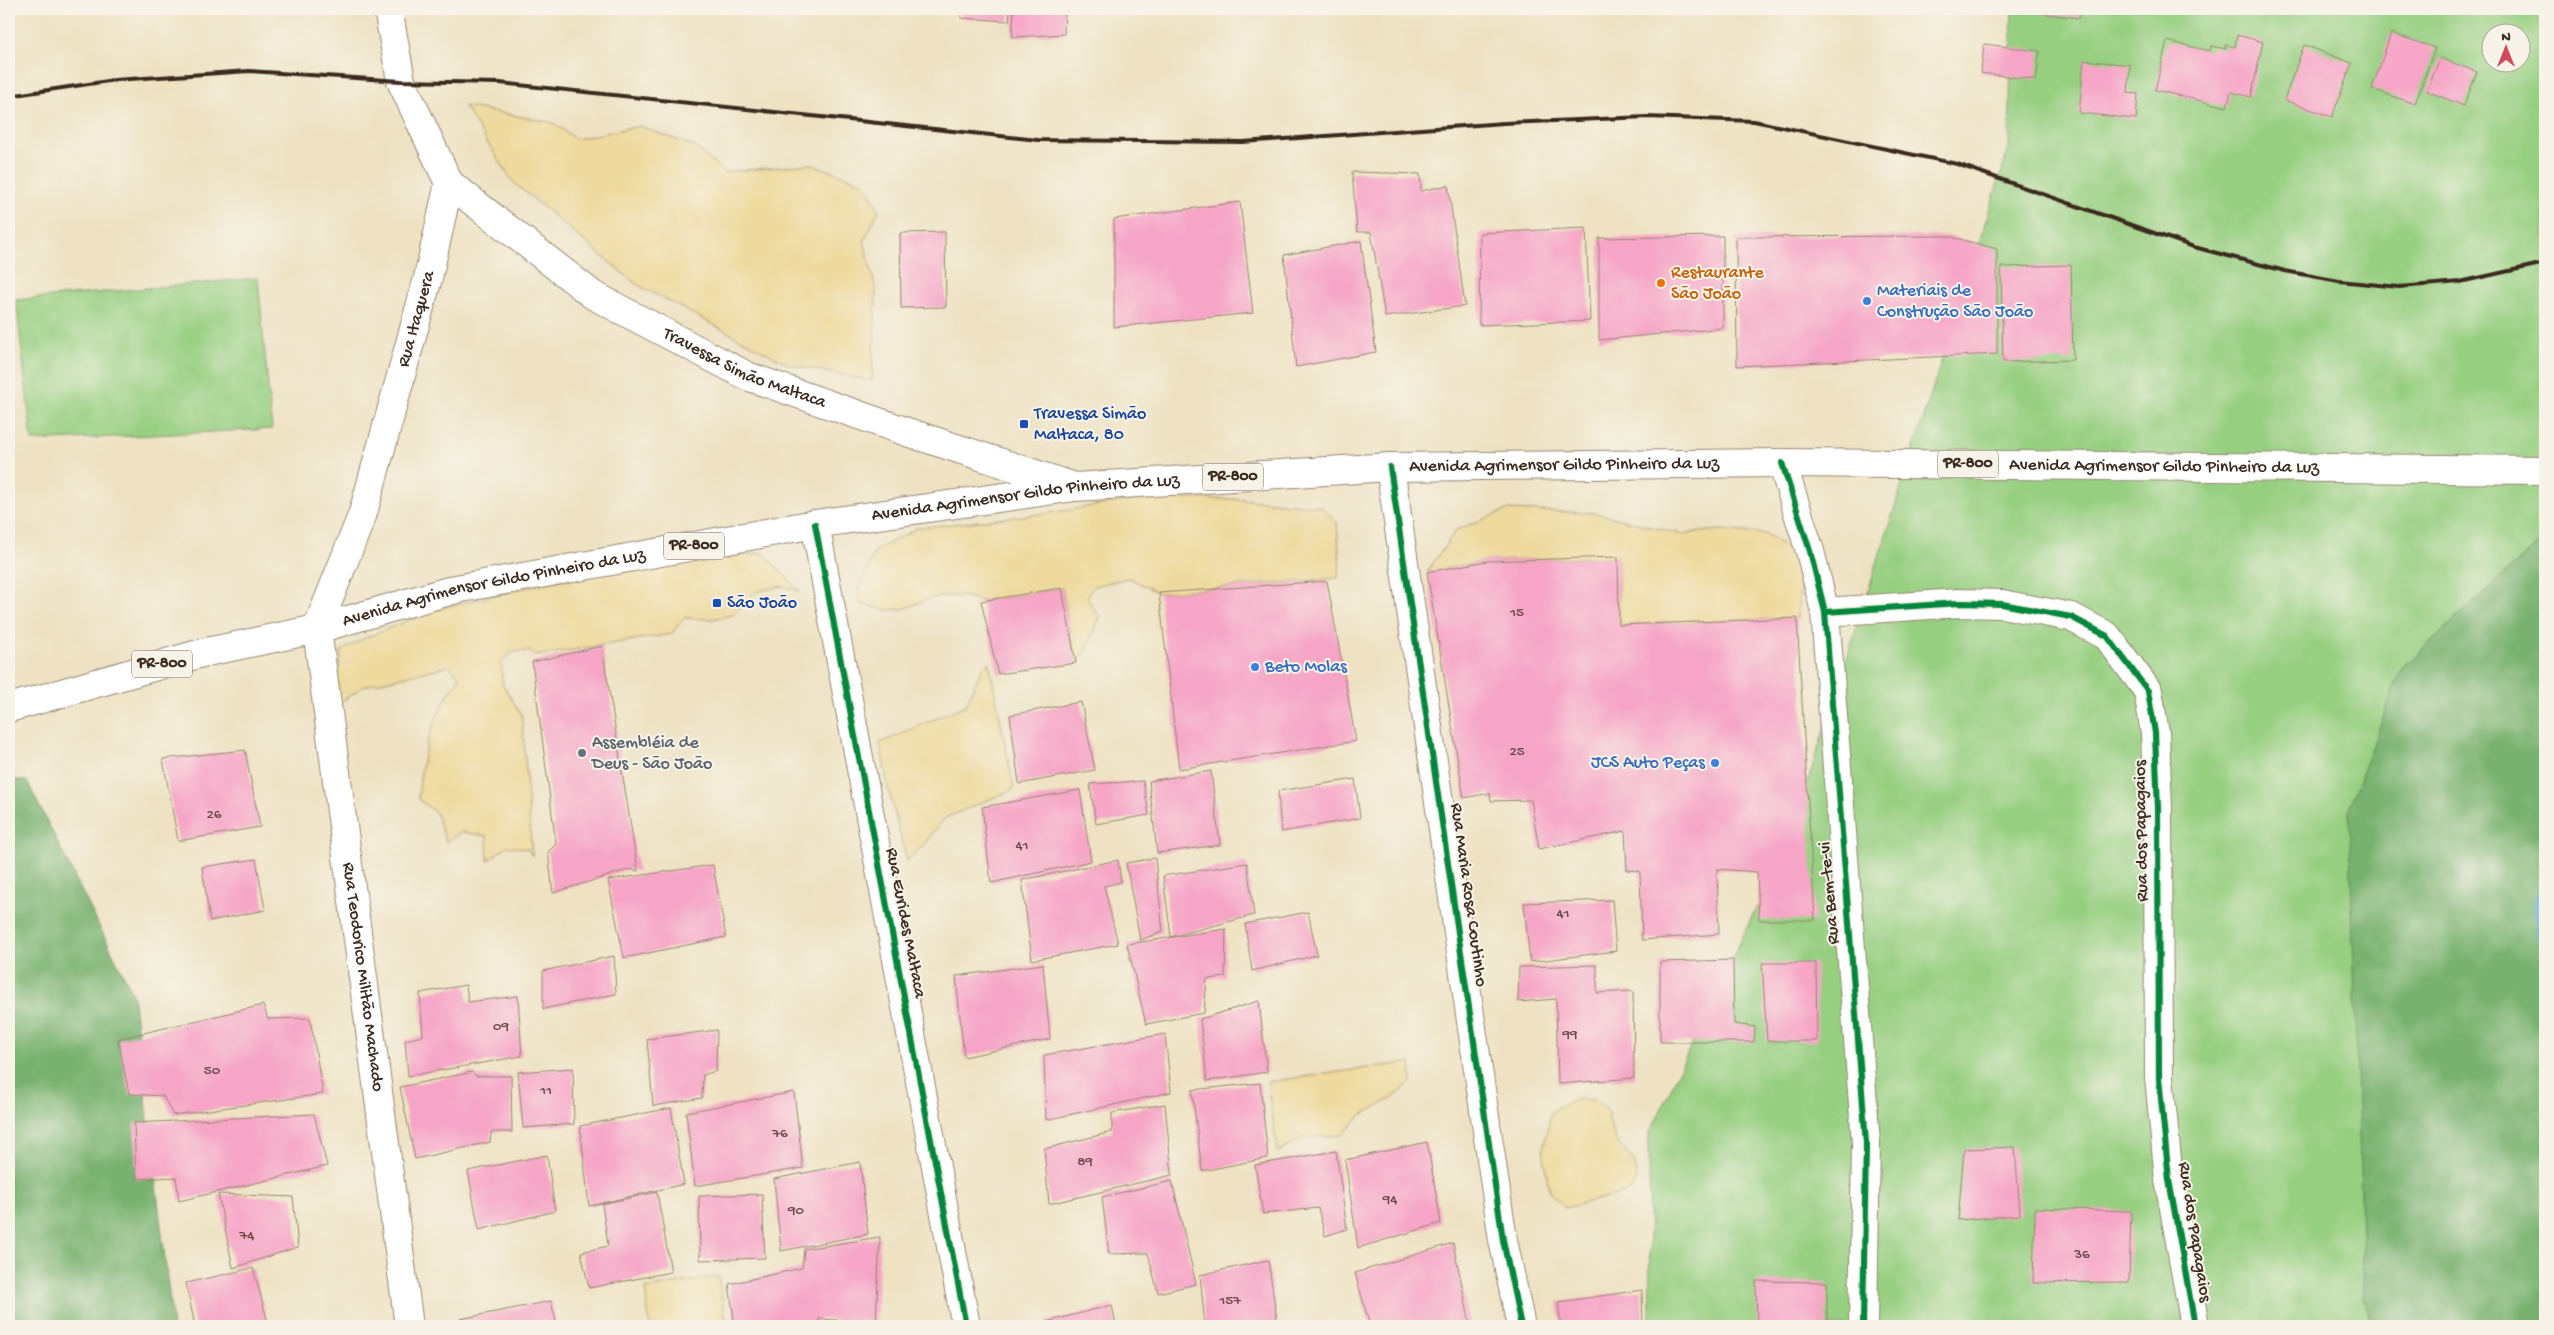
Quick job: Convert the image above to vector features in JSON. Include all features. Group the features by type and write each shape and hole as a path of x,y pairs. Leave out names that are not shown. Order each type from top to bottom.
{"street":[{"path":"388,9 401,81 449,183"},
{"name":"Travessa Simão Maltaca","path":"449,183 594,295 747,376 1075,487"},
{"name":"Rua Itaquera","path":"317,629 363,513 428,278 449,183"},
{"name":"Avenida Agrimensor Gildo Pinheiro da Luz","path":"9,708 202,653 317,629 456,589 814,524 1075,487 1390,467 1782,463 2545,470"},
{"name":"Rua Bem-te-vi","path":"1782,463 1810,551 1825,612 1866,1143 1862,1326"},
{"name":"Rua Maria Rosa Coutinho","path":"1390,467 1503,1240 1521,1326"},
{"name":"Rua Eurides Maltaca","path":"814,524 966,1326"},
{"name":"Rua dos Papagaios","path":"1825,612 1959,603 2002,604 2071,617 2107,636 2148,691 2155,733 2158,810 2159,1078 2169,1180 2195,1326"},
{"name":"Rua Teodorico Militão Machado","path":"317,629 409,1326"}],"green space":[{"path":"2012,9 2545,9 2545,537 2401,669 2364,1296 2372,1326 1650,1326 1649,1135 1791,834 2009,148"},
{"path":"258,278 272,429 32,441 16,300"},
{"path":"2545,537 2545,1326 2372,1326 2364,1296 2349,809 2401,669"},
{"path":"9,779 27,781 133,994 173,1326 9,1326"}],"sand":[{"path":"464,106 554,123 575,139 640,126 695,147 724,172 811,164 864,183 879,210 864,241 876,290 872,381 788,364 636,284 513,182"},
{"path":"1136,499 1241,499 1321,507 1337,523 1340,564 1338,578 1159,593 1129,578 1094,586 1087,598 1100,617 1085,654 1076,663 1062,588 981,601 964,596 944,596 928,599 903,609 886,610 860,604 858,589 875,551 917,528 1051,513"},
{"path":"1507,510 1595,513 1681,534 1720,530 1766,534 1798,555 1801,583 1797,618 1619,625 1618,557 1487,561 1427,572 1456,530"},
{"path":"763,553 800,591 782,586 755,592 733,615 712,619 684,618 671,634 535,656 530,651 512,652 501,662 503,685 522,716 532,856 528,849 507,846 488,861 487,836 461,832 446,842 436,813 418,799 422,765 430,735 442,706 460,677 449,666 364,686 338,704 337,678 341,651 367,637 438,609 612,567"},
{"path":"989,663 1014,789 945,818 907,861 889,792 880,743 966,705 982,668"},
{"path":"1411,1062 1412,1081 1397,1095 1362,1115 1342,1135 1303,1138 1278,1152 1267,1082"},
{"path":"1575,1099 1595,1100 1608,1111 1608,1118 1616,1141 1633,1160 1637,1180 1630,1191 1565,1208 1549,1191 1543,1149 1551,1112"},
{"path":"718,1276 727,1326 650,1326 645,1289"}],"building":[{"path":"961,9 1010,9 1009,21 961,18"},
{"path":"1014,9 1065,9 1064,34 1012,37"},
{"path":"2006,9 2080,9 2079,18"},
{"path":"2391,33 2435,48 2415,104 2372,89"},
{"path":"2237,35 2263,42 2251,97 2231,92 2227,107 2155,90 2167,41 2210,51 2211,46 2226,49 2226,45 2235,47"},
{"path":"1984,44 2040,51 2036,80 1981,73"},
{"path":"2304,45 2352,63 2332,117 2284,100"},
{"path":"2440,58 2477,72 2464,106 2427,91"},
{"path":"2084,60 2130,65 2128,93 2138,94 2136,119 2079,113"},
{"path":"1352,172 1420,174 1421,191 1448,185 1465,306 1385,317 1371,232 1357,232"},
{"path":"1240,202 1253,313 1114,327 1114,219"},
{"path":"1586,228 1590,321 1479,325 1480,233"},
{"path":"945,232 946,307 901,308 900,233"},
{"name":"Restaurante São João","path":"1723,236 1723,328 1599,340 1599,238"},
{"name":"Materiais de Construção São João","path":"1948,236 1997,249 1997,354 1737,366 1736,237"},
{"path":"1361,241 1376,352 1296,367 1284,255"},
{"path":"2071,265 2073,360 2003,362 2001,267"},
{"path":"1618,557 1619,625 1797,618 1815,920 1759,920 1757,872 1717,869 1719,934 1642,940 1640,871 1627,870 1625,831 1539,849 1531,800 1491,801 1490,793 1464,798 1427,572 1487,561"},
{"name":"Beto Molas","path":"1327,581 1356,741 1179,769 1159,593"},
{"path":"1062,588 1076,663 998,674 981,601"},
{"name":"Assembléia de Deus - São João","path":"602,646 638,871 630,869 553,893 548,852 556,844 532,662"},
{"path":"1081,702 1095,770 1019,784 1010,715"},
{"path":"245,750 260,827 178,841 163,759"},
{"path":"1211,771 1220,845 1157,853 1149,781"},
{"path":"1355,779 1360,818 1281,832 1278,791"},
{"path":"1143,781 1149,815 1096,824 1090,784"},
{"path":"1080,790 1091,861 991,883 982,807"},
{"path":"1155,858 1163,932 1140,940 1126,863"},
{"path":"256,859 265,910 210,921 202,867"},
{"path":"1118,860 1121,882 1104,886 1118,944 1032,960 1022,880"},
{"path":"1247,863 1254,915 1171,937 1163,876"},
{"path":"713,865 726,937 624,958 608,880"},
{"path":"1612,900 1616,951 1530,962 1524,903"},
{"path":"1308,912 1317,955 1252,971 1245,924"},
{"path":"1226,929 1225,977 1207,979 1204,1013 1146,1024 1127,944"},
{"path":"614,956 616,994 543,1009 543,971"},
{"path":"1733,960 1734,1024 1755,1027 1754,1042 1660,1042 1660,962"},
{"path":"1762,963 1816,963 1817,1041 1767,1041"},
{"path":"1043,964 1050,1039 964,1057 956,976"},
{"path":"1597,965 1597,993 1633,991 1634,1078 1558,1084 1556,999 1518,1002 1519,967"},
{"path":"466,985 468,1002 518,996 522,1056 408,1076 405,1040 423,1036 420,993"},
{"path":"1259,1001 1267,1072 1207,1081 1200,1019"},
{"path":"263,1005 268,1019 310,1018 323,1094 173,1115 163,1096 129,1094 118,1039"},
{"path":"717,1030 716,1071 703,1075 702,1098 653,1106 647,1039"},
{"path":"1165,1034 1171,1092 1046,1120 1044,1055"},
{"path":"573,1068 574,1124 523,1128 518,1072"},
{"path":"472,1072 476,1076 511,1076 512,1132 491,1132 490,1142 415,1159 400,1087"},
{"path":"1260,1083 1268,1158 1202,1171 1192,1090"},
{"path":"794,1092 803,1168 695,1186 686,1112"},
{"path":"1165,1104 1172,1175 1049,1204 1044,1149 1112,1132 1112,1113"},
{"path":"671,1108 684,1184 589,1206 580,1126"},
{"path":"314,1114 327,1166 179,1201 176,1177 136,1179 134,1123"},
{"path":"1427,1142 1441,1223 1358,1248 1345,1160"},
{"path":"2015,1147 2020,1215 1958,1220 1964,1149"},
{"path":"1336,1151 1347,1229 1325,1236 1318,1208 1263,1214 1255,1165"},
{"path":"547,1155 555,1211 479,1230 468,1171"},
{"path":"860,1162 868,1234 781,1251 774,1179"},
{"path":"1172,1181 1196,1284 1158,1293 1148,1253 1109,1254 1102,1197"},
{"path":"657,1192 671,1272 589,1288 581,1252 608,1246 602,1204"},
{"path":"218,1194 293,1197 298,1247 233,1268"},
{"path":"762,1194 765,1258 700,1260 699,1196"},
{"path":"2035,1208 2131,1211 2129,1282 2033,1283"},
{"path":"880,1237 876,1322 819,1319 819,1326 735,1326 729,1284 802,1268 804,1249"},
{"path":"1453,1243 1470,1324 1370,1326 1355,1273"},
{"path":"1268,1260 1278,1326 1205,1326 1200,1275"},
{"path":"253,1268 269,1326 195,1326 186,1283"},
{"path":"1756,1281 1827,1282 1827,1326 1757,1326"},
{"path":"1642,1290 1643,1326 1561,1326 1558,1302"},
{"path":"551,1301 557,1326 462,1326 460,1319"},
{"path":"1112,1305 1116,1326 1047,1326 1046,1322"}],"waterway":[{"path":"2545,888 2540,911 2545,941"}],"railway":[{"path":"9,96 115,80 249,71 401,81 500,83 1038,140 1243,142 1504,123 1647,117 1754,121 1957,164 2194,247 2285,271 2339,281 2399,287 2460,282 2545,263"}],"cycle path":[{"path":"1782,463 1810,551 1825,612 1866,1143 1863,1326"},
{"path":"1390,467 1503,1240 1521,1326"},
{"path":"815,524 966,1326"},
{"path":"1825,612 1959,603 2002,604 2071,617 2107,636 2148,691 2155,733 2158,810 2159,1078 2169,1180 2195,1326"}],"place":[{"name":"Restaurante São João","path":"1661,283"},
{"name":"Materiais de Construção São João","path":"1867,301"},
{"name":"Travessa Simão Maltaca, 80","path":"1024,424"},
{"name":"São João","path":"717,603"},
{"name":"Beto Molas","path":"1255,667"},
{"name":"Assembléia de Deus - São João","path":"582,753"},
{"name":"JCS Auto Peças","path":"1715,763"}]}
